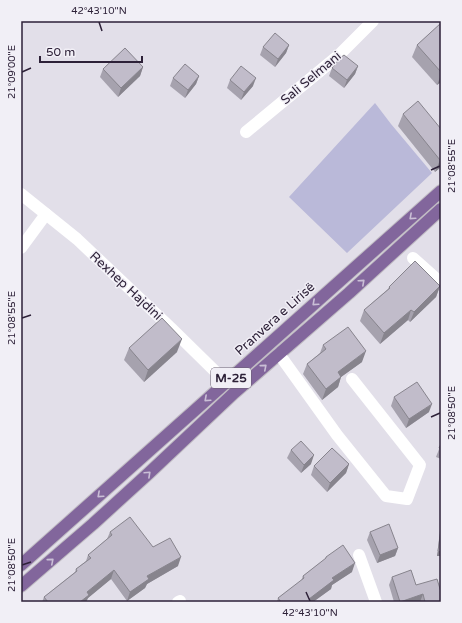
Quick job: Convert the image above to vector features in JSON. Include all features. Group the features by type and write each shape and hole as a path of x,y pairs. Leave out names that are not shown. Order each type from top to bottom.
{"main road":[{"name":"Pranvera e Lirisë","path":"21,565 441,191"},
{"path":"21,586 93,524 234,393 349,293 441,209"}],"street":[{"name":"Sali Selmani","path":"246,132 338,56 373,21"},
{"name":"Rexhep Hajdini","path":"21,194 77,239 226,382"},
{"path":"21,248 46,214"},
{"path":"413,258 441,283"},
{"path":"279,354 337,435 386,496 406,499 420,465 352,379"},
{"path":"359,555 376,602"}],"shaded area":[{"path":"375,103 432,173 347,253 289,197"}],"building":[{"path":"441,23 441,72 417,45"},
{"path":"275,33 289,45 278,59 263,47"},
{"path":"125,48 143,67 121,88 103,69"},
{"path":"344,55 358,66 347,80 332,68"},
{"path":"185,64 199,76 188,90 173,78"},
{"path":"241,66 256,78 244,92 230,80"},
{"path":"418,101 441,129 440,160 403,114"},
{"path":"415,261 440,286 414,312 411,310 384,333 364,310 390,288 389,287"},
{"path":"162,318 182,339 148,370 129,348"},
{"path":"348,327 366,351 338,372 341,377 326,389 307,364 326,349 323,345"},
{"path":"417,382 432,404 409,419 394,397"},
{"path":"301,441 314,455 304,465 291,450"},
{"path":"332,448 349,464 330,483 314,466"},
{"path":"130,517 153,547 170,538 181,557 147,576 149,579 130,592 114,570 87,592 89,595 80,602 48,602 44,597 91,558 88,555 112,535 110,532"},
{"path":"389,524 398,548 380,555 370,532"},
{"path":"441,530 441,552 438,551"},
{"path":"343,545 355,563 332,578 334,580 309,599 310,600 308,602 281,602 278,598 304,578 303,576 326,557"},
{"path":"411,570 416,585 437,579 441,592 441,602 425,602 423,594 400,602 392,577"}]}
